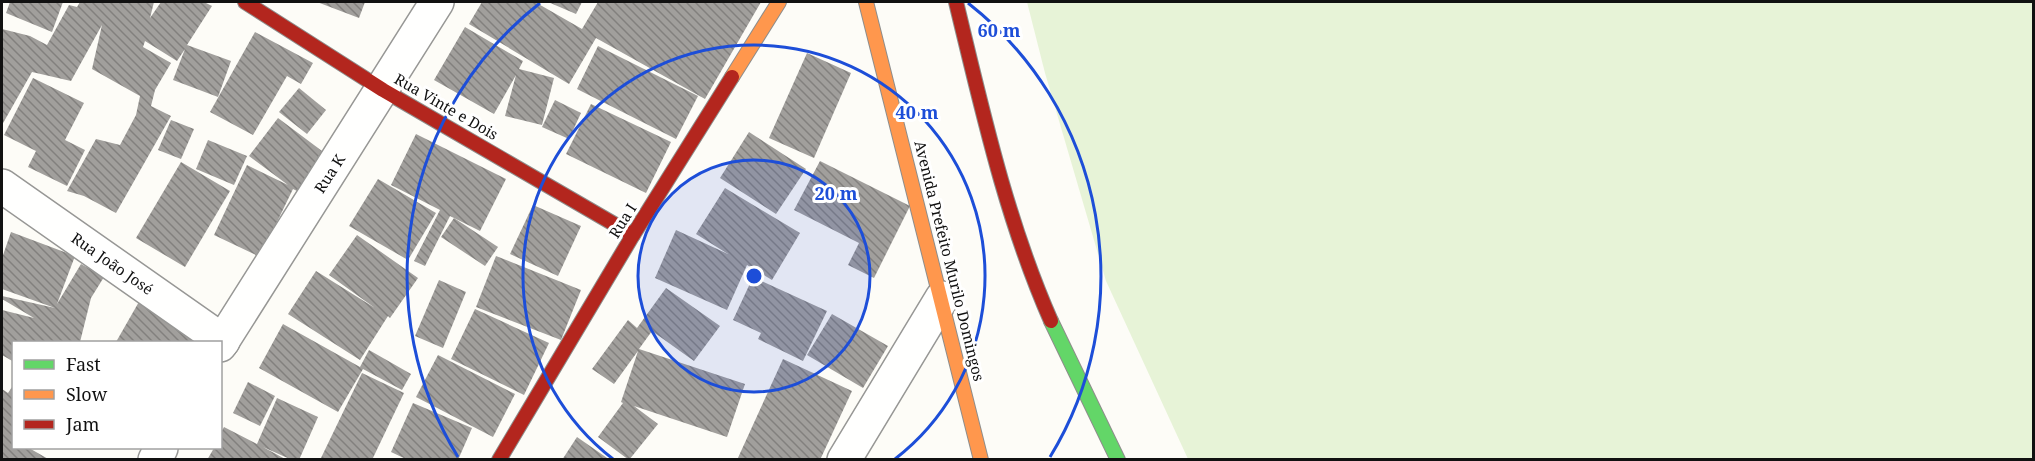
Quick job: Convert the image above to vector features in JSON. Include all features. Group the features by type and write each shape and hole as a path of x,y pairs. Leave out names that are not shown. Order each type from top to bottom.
{"street":[{"name":"Rua Vinte e Dois","path":"245,2 383,90 633,235"},
{"name":"Rua K","path":"222,343 437,2"},
{"name":"Rua I","path":"499,459 633,235 779,2"},
{"name":"Avenida Prefeito Murilo Domingos","path":"866,2 981,459"},
{"path":"956,2 1009,206 1038,290 1084,394 1118,459"},
{"name":"Rua João José","path":"2,186 219,341"},
{"path":"844,459 942,298"}],"green space":[{"path":"1027,2 2033,2 2033,459 1188,459 1106,281 1045,73"}],"building":[{"path":"10,2 63,2 52,32 6,13"},
{"path":"80,2 154,2 150,18 161,2 204,2 212,6 187,45 231,61 218,97 173,80 185,49 177,61 145,41 143,47 171,63 155,90 151,106 171,116 116,213 84,196 67,191 96,139 120,145 136,115 140,96 92,69 102,25 71,81 32,72 2,125 2,29 30,36 47,45 69,5 77,7"},
{"path":"317,2 365,2 359,18"},
{"path":"482,2 535,2 582,29 598,2 761,2 705,99 596,38 569,84 469,24"},
{"path":"548,2 582,2 576,14"},
{"path":"465,27 523,61 519,69 554,78 542,125 505,116 516,75 494,114 434,80"},
{"path":"255,32 313,63 301,84 287,76 253,135 210,112"},
{"path":"598,46 698,96 676,139 577,89"},
{"path":"807,53 851,73 814,158 769,138"},
{"path":"33,78 84,103 65,140 85,150 67,186 28,167 36,151 4,135"},
{"path":"299,88 326,110 307,134 279,112"},
{"path":"555,100 581,113 569,139 542,127"},
{"path":"591,104 671,142 646,193 566,154"},
{"path":"278,118 326,154 297,191 293,189 260,257 214,235 247,165 288,185 249,156"},
{"path":"171,120 194,129 181,159 158,150"},
{"path":"749,132 806,169 776,214 720,178"},
{"path":"416,134 506,179 480,231 450,216 425,266 414,261 440,210 391,185"},
{"path":"208,140 247,156 234,185 196,169"},
{"path":"820,161 910,206 874,278 848,265 859,243 794,210"},
{"path":"181,162 230,191 185,267 136,238"},
{"path":"378,179 436,213 408,260 349,226"},
{"path":"725,188 800,233 772,280 747,265 727,310 655,278 676,230 728,254 696,234"},
{"path":"533,205 581,226 558,276 510,254"},
{"path":"454,218 498,247 485,266 441,237"},
{"path":"11,232 75,256 57,304 81,264 104,277 91,298 80,341 12,341 12,361 2,355 2,310 34,318 2,299 2,296 55,308 2,289 2,258"},
{"path":"357,235 418,278 390,318 388,316 360,360 288,314 316,271 375,308 329,275"},
{"path":"496,256 581,290 561,340 476,307"},
{"path":"753,277 827,311 803,361 758,339 761,333 733,320"},
{"path":"439,280 466,292 443,348 415,336"},
{"path":"666,288 720,326 694,361 652,331 639,349 745,384 727,437 634,406 658,424 629,460 598,437 623,403 621,402 638,351 614,384 592,369 628,320 637,328"},
{"path":"140,300 210,341 117,341"},
{"path":"475,309 549,343 524,395 451,359"},
{"path":"832,314 888,346 863,388 807,355"},
{"path":"283,324 360,367 369,350 411,374 402,390 363,369 338,412 259,368"},
{"path":"438,355 515,394 493,437 416,397"},
{"path":"783,359 852,391 820,460 737,460"},
{"path":"362,373 404,393 372,460 320,460"},
{"path":"248,382 275,396 260,426 233,413"},
{"path":"12,387 12,449 31,449 50,460 2,460 2,389 8,393"},
{"path":"277,398 318,417 299,460 292,460 263,447 287,460 207,460 213,449 222,449 224,427 257,444"},
{"path":"413,403 472,428 458,460 408,460 391,452"},
{"path":"577,437 610,460 562,460"}],"traffic: fast":[{"path":"1051,321 1118,460"}],"traffic: slow":[{"path":"732,77 779,2"},
{"path":"866,2 981,460"}],"traffic: jam":[{"path":"245,2 383,90 633,235"},
{"path":"956,2 996,163 1021,243 1051,321"},
{"path":"499,460 633,235 732,77"}]}
